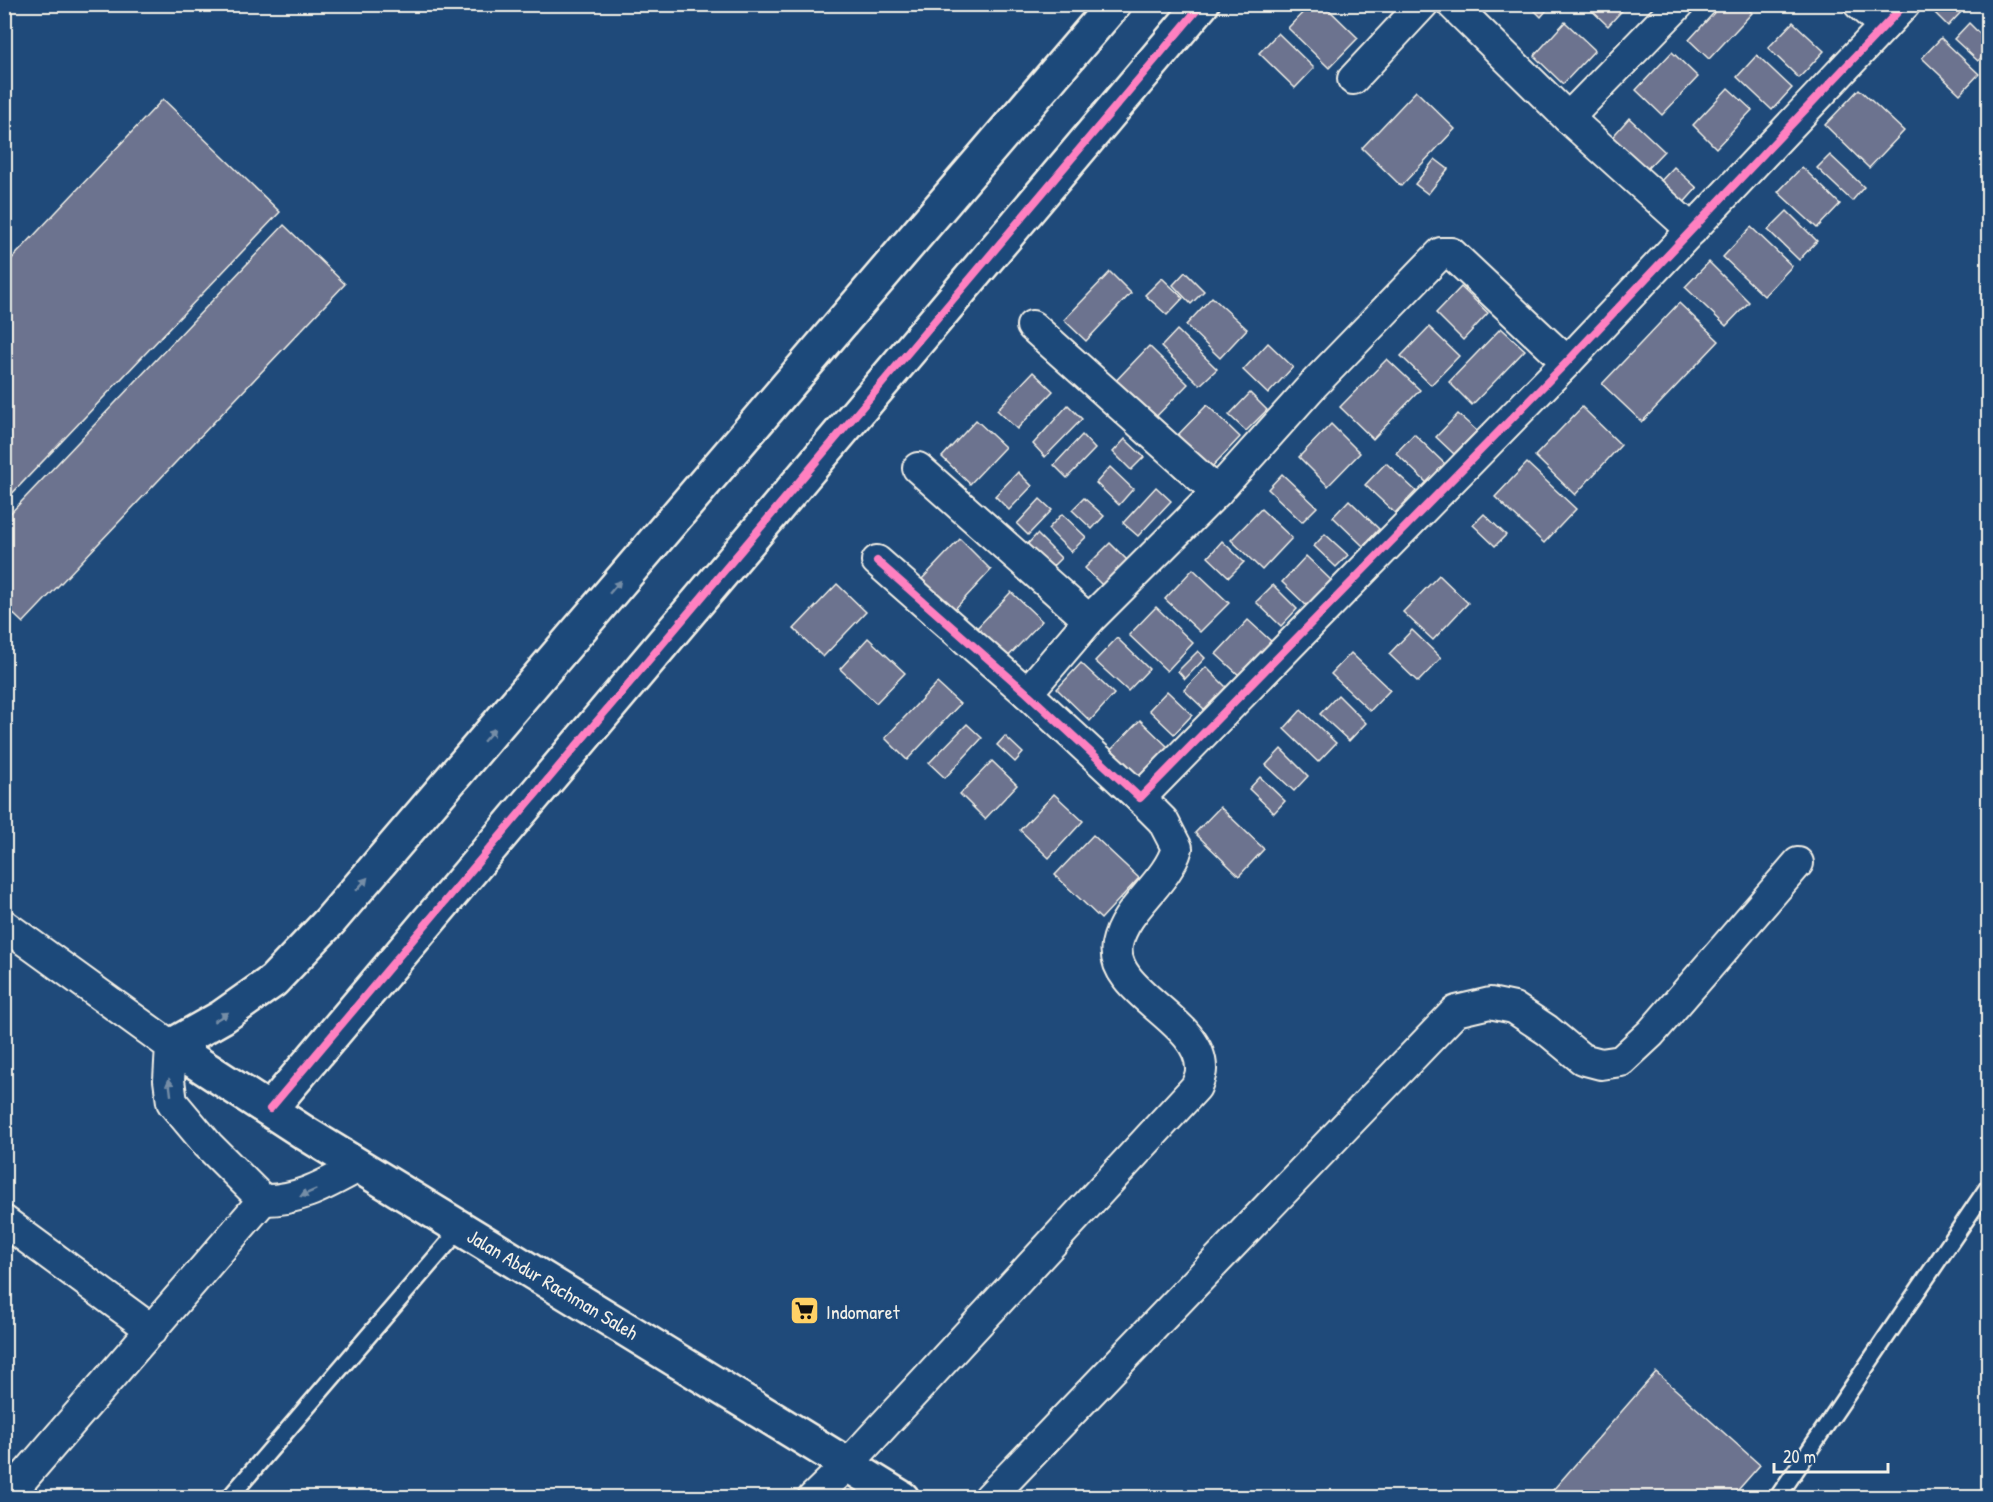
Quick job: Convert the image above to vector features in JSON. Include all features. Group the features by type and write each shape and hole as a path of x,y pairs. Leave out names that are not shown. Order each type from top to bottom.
{"street":[{"path":"171,1046 222,1017 273,981 330,921 1114,4"},
{"path":"270,1110 1202,4"},
{"path":"1353,79 1423,4"},
{"path":"1452,4 1568,118 1692,230"},
{"path":"1568,118 1678,4"},
{"path":"1859,4 1884,26"},
{"path":"1140,798 1567,362 1905,4"},
{"path":"1027,693 1089,620 1217,492 1314,384 1441,253 1451,253 1567,362"},
{"path":"1032,326 1217,492"},
{"path":"918,468 1089,620"},
{"path":"813,1497 848,1464 1196,1087 1201,1068 1195,1049 1180,1027 1128,981 1117,962 1118,945 1125,926 1167,869 1177,848 1163,821 1027,693 877,561"},
{"path":"989,1497 1456,1011 1491,1003 1514,1008 1547,1030 1582,1059 1601,1064 1621,1061 1651,1033 1798,863"},
{"path":"4,925 171,1046"},
{"path":"171,1046 169,1080 172,1102 208,1145 263,1200 282,1201 297,1197 360,1166"},
{"name":"Jalan Abdur Rachman Saleh","path":"171,1046 360,1166 902,1497"},
{"path":"6,1497 14,1467 152,1330 263,1200"},
{"path":"4,1221 152,1330"}],"lane":[{"path":"1777,1497 1989,1187"},
{"path":"229,1497 461,1228"}],"building":[{"path":"1311,4 1323,4 1358,38 1329,68 1288,28"},
{"path":"1528,4 1552,4 1541,17"},
{"path":"1585,4 1628,4 1608,26"},
{"path":"1722,4 1743,4 1752,13 1709,59 1689,40"},
{"path":"1935,4 1957,4 1963,10 1948,26 1931,9"},
{"path":"1565,22 1595,50 1563,84 1534,56"},
{"path":"1793,22 1824,51 1799,78 1768,48"},
{"path":"1969,23 1988,42 1988,50 1978,61 1954,39"},
{"path":"1278,33 1314,68 1295,88 1259,53"},
{"path":"1941,38 1979,74 1960,94 1922,58"},
{"path":"1672,52 1698,77 1662,115 1636,90"},
{"path":"1757,55 1792,88 1772,110 1737,77"},
{"path":"1728,88 1752,110 1716,148 1693,125"},
{"path":"1859,89 1904,131 1869,168 1825,125"},
{"path":"1416,91 1455,129 1401,186 1362,148"},
{"path":"163,99 280,212 4,502 4,267"},
{"path":"1629,118 1664,151 1642,174 1608,142"},
{"path":"1830,155 1864,187 1852,201 1817,168"},
{"path":"1435,159 1448,169 1428,194 1415,184"},
{"path":"1674,167 1697,188 1680,207 1657,185"},
{"path":"1802,167 1840,204 1817,228 1778,192"},
{"path":"1787,211 1817,241 1799,260 1768,230"},
{"path":"284,225 345,284 23,623 4,605 4,520"},
{"path":"1751,227 1792,266 1764,296 1723,257"},
{"path":"1709,262 1749,302 1726,326 1685,287"},
{"path":"1110,272 1131,293 1086,341 1064,320"},
{"path":"1185,272 1204,291 1191,304 1173,285"},
{"path":"1162,278 1183,298 1167,315 1145,295"},
{"path":"1461,287 1488,313 1463,340 1436,313"},
{"path":"1212,297 1247,329 1220,358 1186,325"},
{"path":"1679,303 1719,341 1642,422 1602,384"},
{"path":"1429,327 1459,356 1431,385 1401,356"},
{"path":"1501,328 1525,350 1472,405 1449,382"},
{"path":"1177,330 1217,369 1200,385 1161,347"},
{"path":"1268,343 1293,367 1268,394 1243,370"},
{"path":"1149,346 1188,384 1146,427 1107,390"},
{"path":"1387,359 1420,390 1373,439 1340,407"},
{"path":"1033,372 1053,391 1017,429 997,410"},
{"path":"1250,393 1267,410 1246,431 1229,415"},
{"path":"1068,405 1082,419 1045,457 1033,444"},
{"path":"1207,405 1240,437 1206,473 1172,441"},
{"path":"1582,407 1621,445 1575,495 1535,456"},
{"path":"1458,414 1477,431 1454,454 1436,437"},
{"path":"976,420 1005,447 970,484 942,457"},
{"path":"1331,424 1360,453 1328,486 1299,457"},
{"path":"1414,434 1445,464 1427,483 1396,453"},
{"path":"1082,435 1095,449 1067,478 1054,465"},
{"path":"1125,439 1144,457 1131,470 1113,452"},
{"path":"1386,463 1416,491 1395,513 1365,485"},
{"path":"1527,463 1576,509 1544,543 1495,497"},
{"path":"1110,467 1133,489 1119,505 1096,483"},
{"path":"1018,472 1032,486 1009,510 995,496"},
{"path":"1282,474 1317,507 1302,522 1268,489"},
{"path":"1156,487 1171,501 1138,536 1123,523"},
{"path":"1084,498 1104,516 1092,529 1072,510"},
{"path":"1040,499 1052,510 1028,535 1017,524"},
{"path":"1349,500 1379,529 1363,546 1333,517"},
{"path":"1261,509 1292,538 1262,570 1231,540"},
{"path":"1062,514 1086,537 1071,552 1048,529"},
{"path":"1484,514 1506,535 1495,546 1473,525"},
{"path":"1037,534 1061,558 1048,571 1024,548"},
{"path":"1325,534 1348,555 1336,567 1314,546"},
{"path":"960,539 991,570 953,611 921,580"},
{"path":"1222,541 1244,562 1229,577 1208,557"},
{"path":"1110,543 1127,560 1102,585 1085,568"},
{"path":"1306,556 1333,582 1309,608 1282,582"},
{"path":"1193,569 1229,603 1200,632 1165,599"},
{"path":"1439,575 1468,603 1433,640 1403,612"},
{"path":"837,584 866,612 823,657 794,629"},
{"path":"1273,585 1297,609 1281,626 1256,602"},
{"path":"1011,592 1042,621 1005,660 974,631"},
{"path":"1156,607 1193,643 1167,671 1129,635"},
{"path":"1248,620 1272,642 1240,676 1216,654"},
{"path":"1412,630 1441,658 1418,682 1389,654"},
{"path":"868,638 905,673 876,703 840,669"},
{"path":"1117,638 1149,669 1128,691 1095,661"},
{"path":"1198,651 1205,658 1185,679 1178,671"},
{"path":"1351,653 1390,690 1370,711 1331,674"},
{"path":"1081,663 1114,694 1090,721 1057,689"},
{"path":"1206,667 1226,687 1205,710 1184,690"},
{"path":"937,683 960,704 907,760 885,738"},
{"path":"1167,691 1192,715 1174,734 1149,710"},
{"path":"1338,695 1366,723 1349,741 1320,714"},
{"path":"1301,710 1336,743 1318,762 1284,729"},
{"path":"1140,720 1168,747 1138,778 1110,751"},
{"path":"967,724 982,738 945,778 929,763"},
{"path":"1005,736 1023,753 1015,762 997,745"},
{"path":"1281,749 1308,776 1294,791 1266,765"},
{"path":"992,761 1017,785 985,819 960,794"},
{"path":"1260,777 1285,801 1274,813 1249,789"},
{"path":"1054,794 1083,821 1049,858 1020,830"},
{"path":"1220,807 1264,849 1239,876 1195,833"},
{"path":"1093,835 1139,878 1101,919 1055,875"},
{"path":"1656,1372 1760,1465 1731,1498 1546,1498"}],"cycle path":[{"path":"270,1109 1202,4"},
{"path":"877,561 1027,693 1140,798 1567,362 1905,4"}],"place":[{"name":"Indomaret","path":"805,1311"}]}
